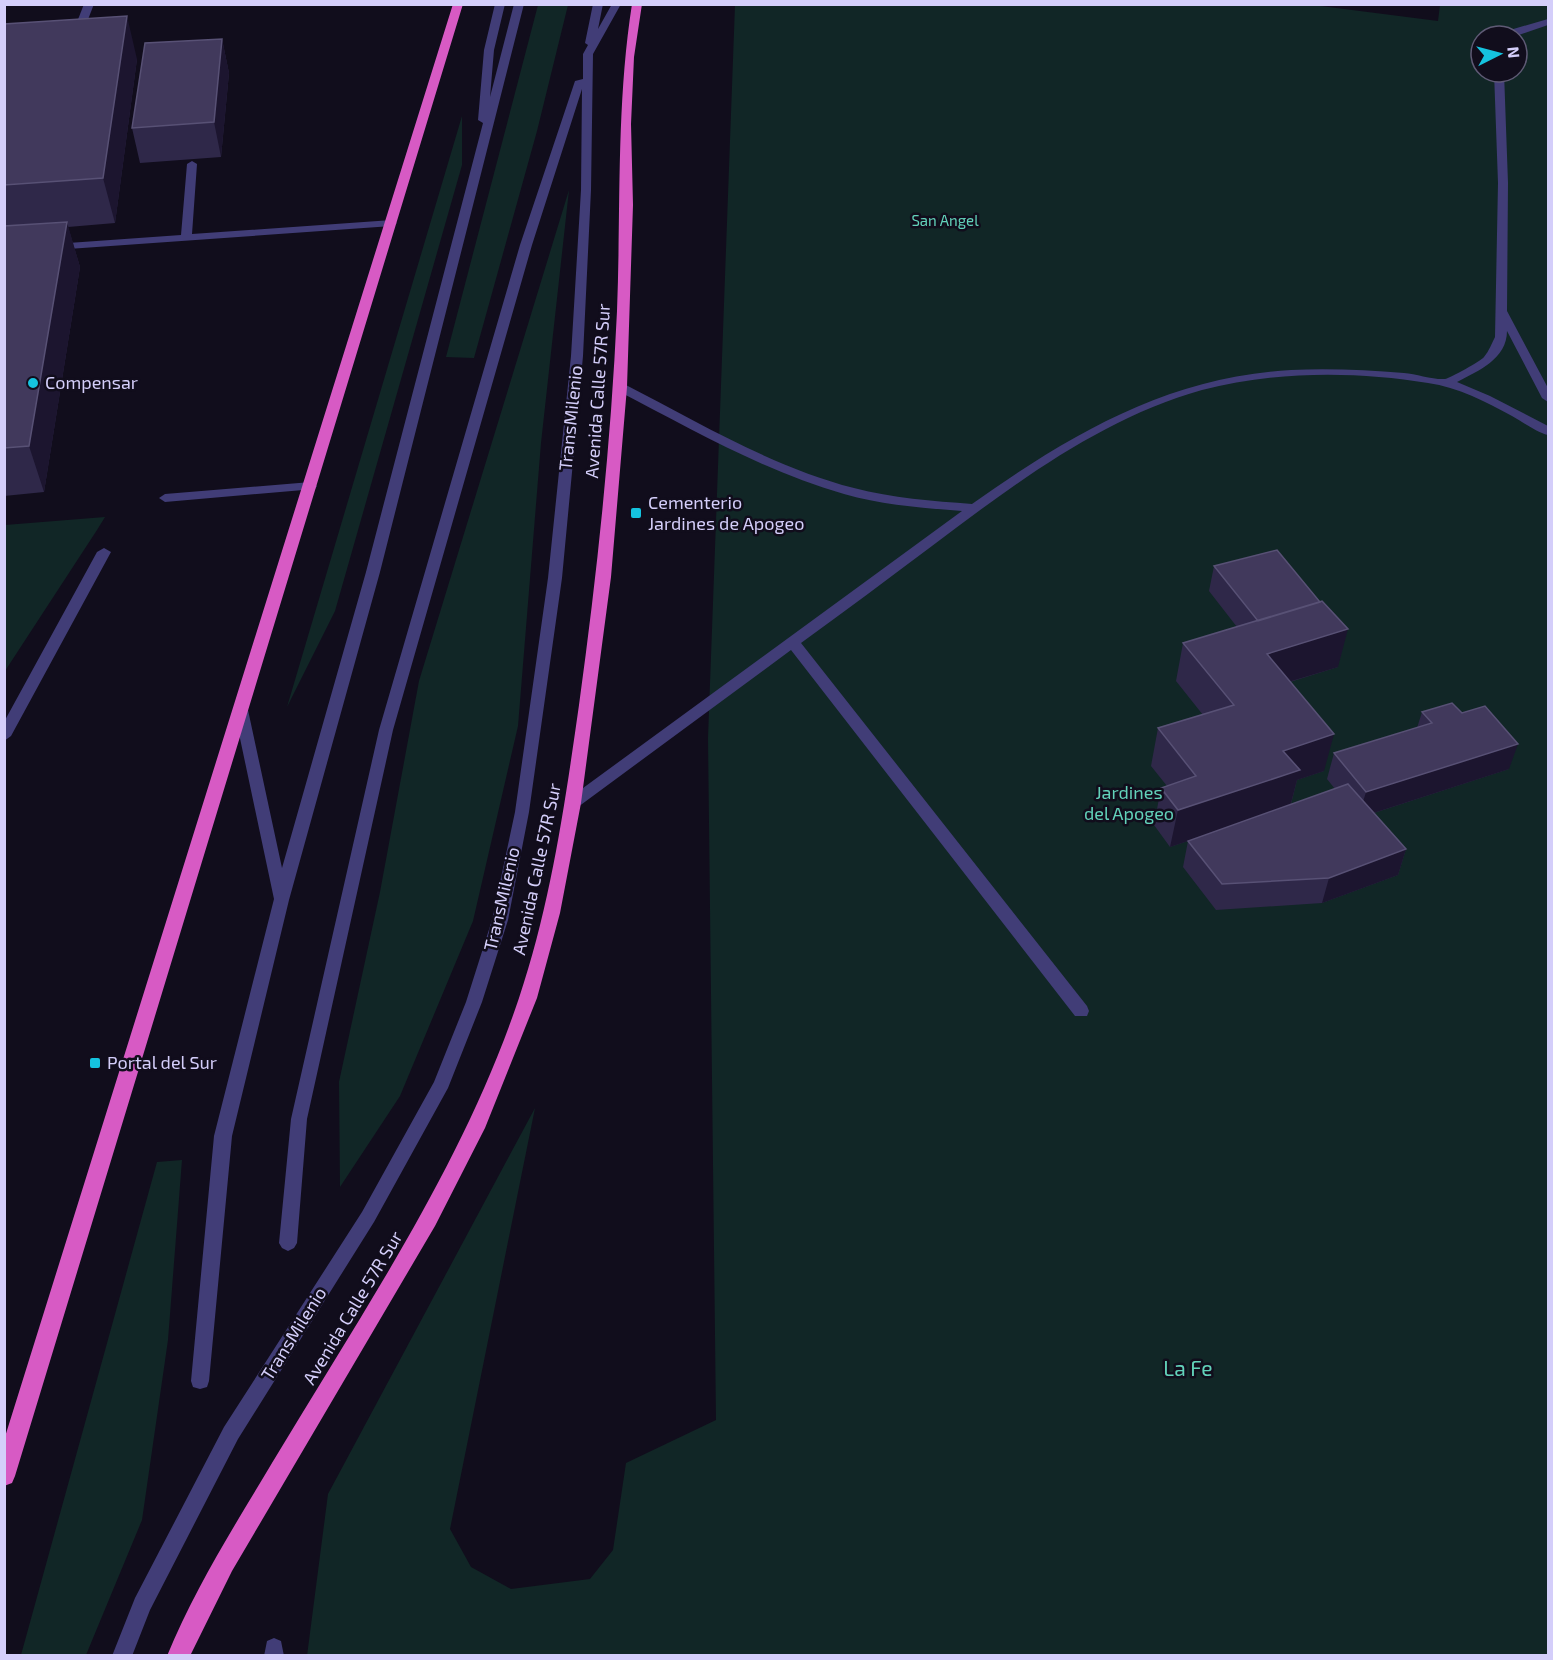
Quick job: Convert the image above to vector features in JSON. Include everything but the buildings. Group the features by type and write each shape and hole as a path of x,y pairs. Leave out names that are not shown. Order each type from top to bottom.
{"highway":[{"path":"4,1476 459,4"},
{"name":"Avenida Calle 57R Sur","path":"178,1656 224,1564 428,1220 476,1128 528,998 551,913 573,803 604,577 620,387 627,205 625,124 629,57 637,4"}],"street":[{"path":"77,34 89,4"},
{"path":"482,155 489,50 500,4"},
{"path":"200,1381 223,1136 281,900 373,572 519,4"},
{"name":"TransMilenio","path":"288,1243 299,1119 386,730 526,245 578,92 597,4"},
{"name":"TransMilenio","path":"122,1656 142,1605 231,1433 368,1217 442,1083 474,1002 500,920 522,812 555,578 577,345 586,190 588,54 617,4"},
{"path":"1529,28 1548,22"},
{"path":"1447,383 1488,361 1501,337 1503,313 1499,84"},
{"path":"186,238 192,164"},
{"path":"39,249 392,223"},
{"path":"1503,313 1548,398"},
{"path":"573,803 975,508 1064,449 1135,410 1178,394 1223,382 1281,374 1341,372 1447,383 1548,431"},
{"path":"620,387 789,471 849,491 913,503 975,508"},
{"path":"165,498 311,486"},
{"path":"4,736 104,552"},
{"path":"792,642 1081,1011"},
{"path":"241,710 281,900"}],"green space":[{"name":"Jardines del Apogeo","path":"1305,4 1438,21 1440,5 1548,5 1548,1655 307,1656 328,1494 535,1108 450,1529 471,1567 511,1589 590,1579 613,1550 626,1463 716,1420 708,738 735,5"},
{"path":"538,5 568,5 537,131 474,358 446,357"},
{"path":"462,116 462,165 335,611 287,707"},
{"path":"569,190 541,443 518,726 473,921 400,1096 340,1187 339,1082 380,892 419,681"},
{"path":"105,517 97,530 5,671 5,525"},
{"path":"182,1160 168,1340 142,1520 86,1655 21,1655 157,1162"}],"place":[{"name":"Compensar","path":"33,383"},
{"name":"Cementerio Jardines de Apogeo","path":"636,513"},
{"name":"Portal del Sur","path":"95,1063"}],"park label":[{"name":"San Angel","path":"945,221"},
{"name":"La Fe","path":"1188,1369"}]}
